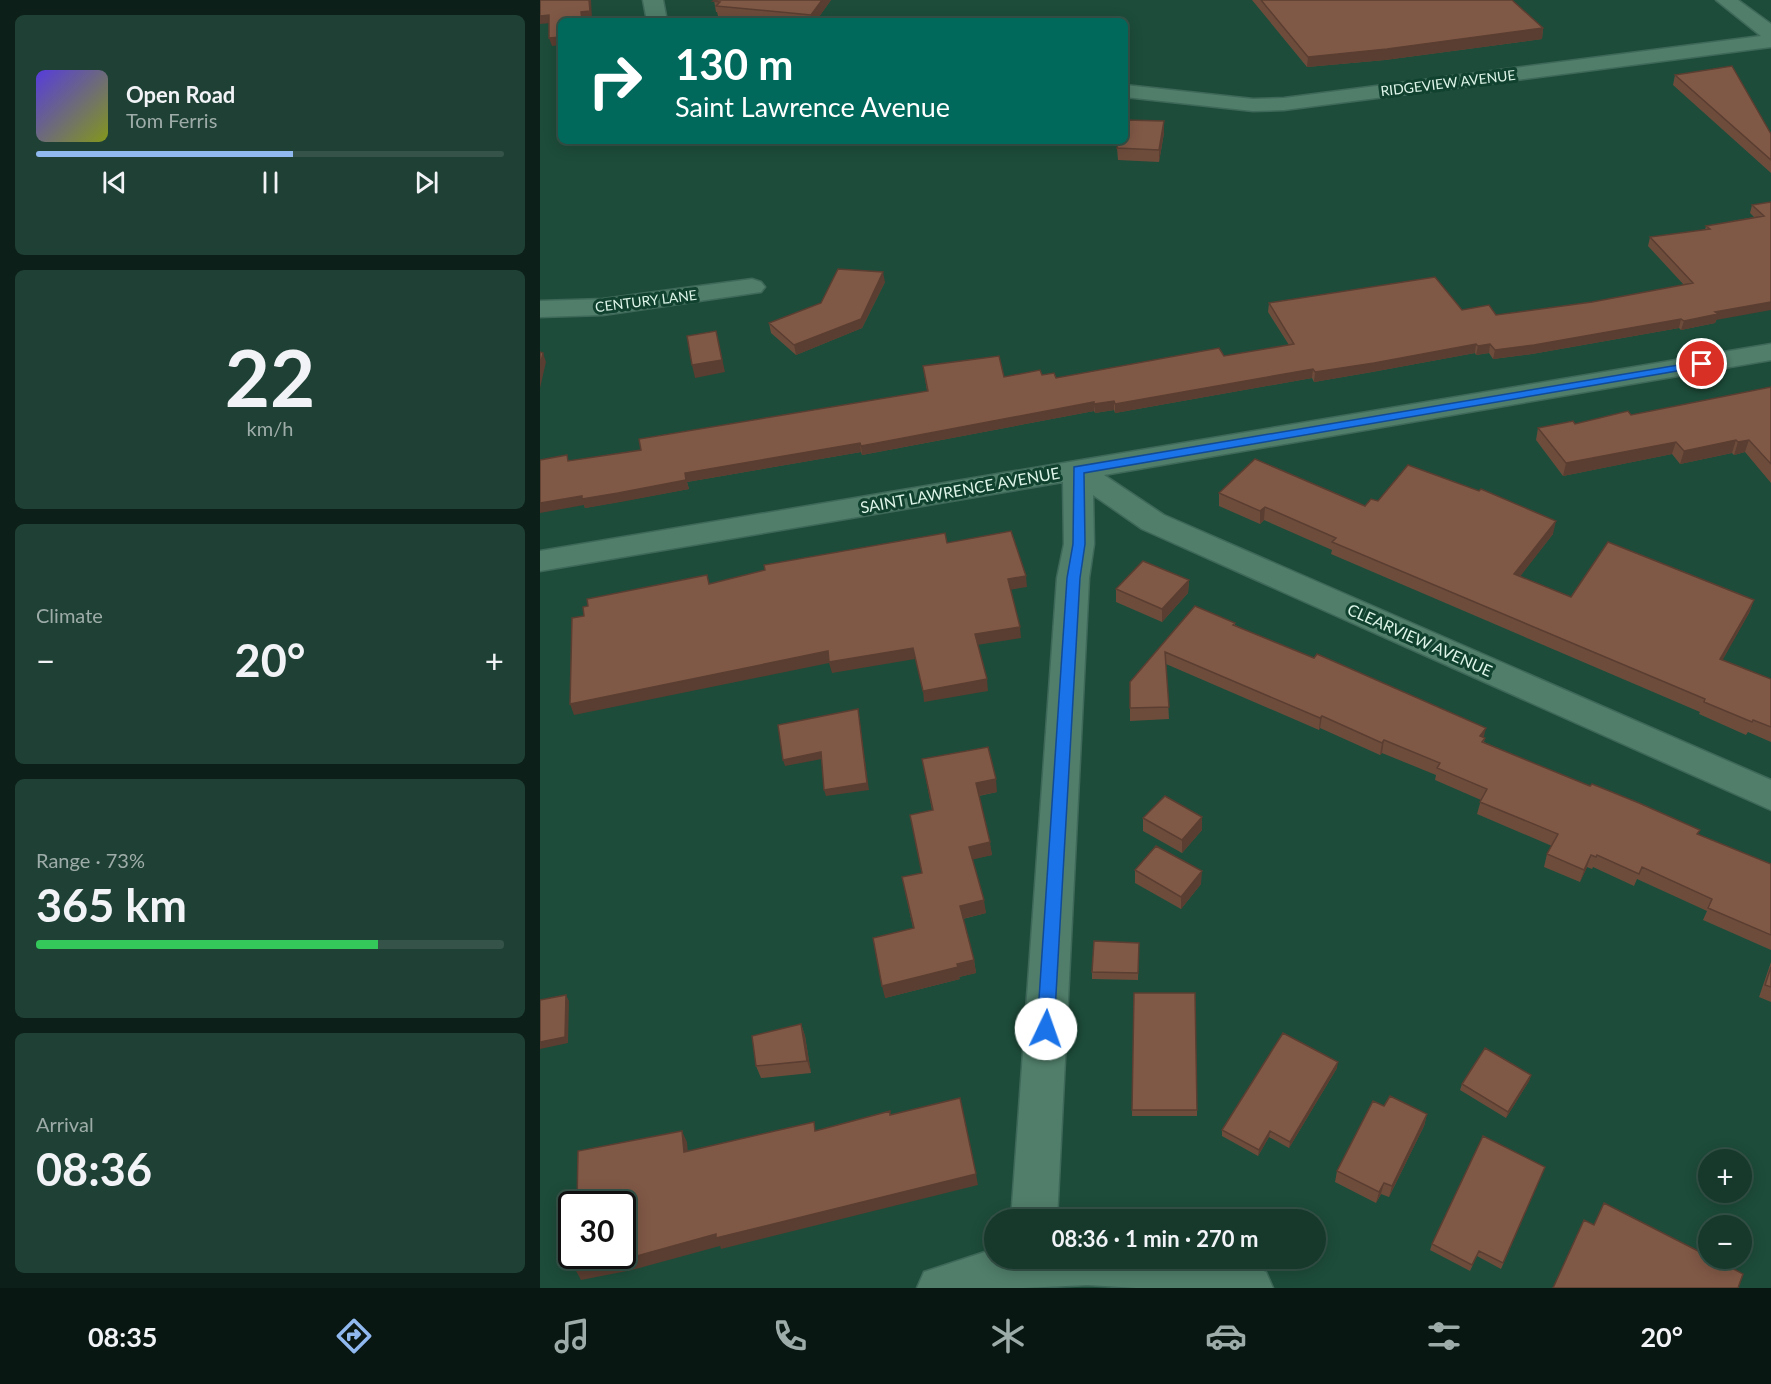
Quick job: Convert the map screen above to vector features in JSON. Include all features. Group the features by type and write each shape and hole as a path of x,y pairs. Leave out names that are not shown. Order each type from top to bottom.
{"street":[{"path":"653,0 656,18"},
{"path":"1726,0 1771,34"},
{"name":"RIDGEVIEW AVENUE","path":"1128,91 1253,105 1284,104 1771,40"},
{"name":"CENTURY LANE","path":"540,309 603,307 752,287"},
{"name":"SAINT LAWRENCE AVENUE","path":"540,561 1771,352"},
{"path":"1035,1209 1073,578 1079,544 1078,470"},
{"name":"CLEARVIEW AVENUE","path":"1078,470 1154,522 1771,796"},
{"path":"940,1288 1005,1269"},
{"path":"1164,1269 1203,1274 1251,1288"}],"building":[{"path":"540,0 589,0 590,11 581,12 582,18 558,18 558,37 549,38 549,15 540,16"},
{"path":"822,0 811,15 716,6 720,2 713,1"},
{"path":"1261,0 1512,0 1543,28 1308,57"},
{"path":"1732,66 1771,134 1771,160 1675,75"},
{"path":"1128,120 1164,121 1159,150 1117,148 1118,144 1128,144"},
{"path":"1771,202 1771,302 1715,312 1718,314 1684,321 1681,319 1534,345 1495,350 1490,344 1478,346 1476,344 1374,363 1315,372 1313,369 1115,404 1114,401 1094,404 1094,402 861,446 860,443 685,473 686,480 618,493 540,503 540,460 567,455 568,461 641,450 639,439 928,391 923,366 999,356 1004,377 1040,370 1042,375 1054,373 1056,378 1219,348 1224,356 1294,344 1269,303 1435,277 1462,310 1489,305 1496,315 1592,302 1693,283 1650,237 1710,229 1706,226 1764,216 1752,205"},
{"path":"838,269 883,272 861,319 794,345 769,323 821,303"},
{"path":"716,331 722,360 692,365 687,336"},
{"path":"1771,387 1771,464 1749,440 1738,442 1736,440 1684,451 1676,442 1566,463 1538,428 1573,421 1575,424 1628,411 1631,415"},
{"path":"1255,459 1365,506 1371,499 1378,501 1408,465 1479,491 1481,489 1556,521 1514,574 1571,597 1608,542 1754,600 1720,659 1771,679 1771,727 1753,720 1752,722 1704,702 1705,699 1332,542 1336,538 1265,507 1260,511 1219,493"},
{"path":"1011,531 1026,576 1008,579 1020,627 975,634 987,679 923,691 913,648 829,662 828,651 570,704 572,618 584,616 583,607 588,606 587,599 707,575 709,584 765,570 764,565 945,533 947,543"},
{"path":"1143,561 1189,580 1162,609 1116,589"},
{"path":"1195,606 1235,623 1233,625 1314,658 1317,654 1486,728 1480,736 1485,738 1482,742 1590,786 1592,784 1639,803 1700,830 1697,834 1771,864 1771,935 1708,908 1712,899 1642,867 1639,874 1597,855 1596,857 1591,855 1584,870 1547,854 1558,834 1480,802 1487,789 1437,768 1440,763 1384,740 1382,743 1322,716 1320,718 1165,652 1169,707 1130,708 1130,682"},
{"path":"858,709 867,783 824,790 821,752 783,760 778,725"},
{"path":"988,747 996,779 976,783 990,842 969,847 984,900 960,906 974,960 957,964 958,967 882,986 873,938 914,928 902,877 922,873 910,815 933,810 922,759"},
{"path":"1165,796 1202,817 1182,840 1143,818"},
{"path":"1156,846 1202,871 1181,897 1135,870"},
{"path":"1094,941 1139,943 1138,973 1092,972"},
{"path":"1771,967 1771,987 1765,985"},
{"path":"1134,993 1195,993 1197,1110 1132,1110"},
{"path":"566,995 565,1037 540,1042 540,1000"},
{"path":"801,1024 807,1061 756,1066 752,1036"},
{"path":"1283,1033 1338,1062 1290,1142 1270,1131 1259,1150 1222,1130"},
{"path":"1485,1048 1531,1075 1508,1112 1462,1084"},
{"path":"1390,1096 1427,1114 1392,1186 1384,1183 1379,1192 1337,1171 1373,1101 1384,1106"},
{"path":"960,1098 976,1174 716,1238 716,1234 636,1256 636,1191 577,1191 578,1151 682,1131 684,1152 814,1122 815,1131 890,1111 890,1115"},
{"path":"1483,1136 1545,1167 1503,1263 1479,1251 1472,1265 1432,1244"},
{"path":"1604,1203 1698,1251 1698,1269 1734,1269 1743,1274 1738,1288 1553,1288 1584,1220 1594,1225"}],"route":[{"path":"1046,1029 1073,578 1079,544 1078,470 1702,364"}]}
